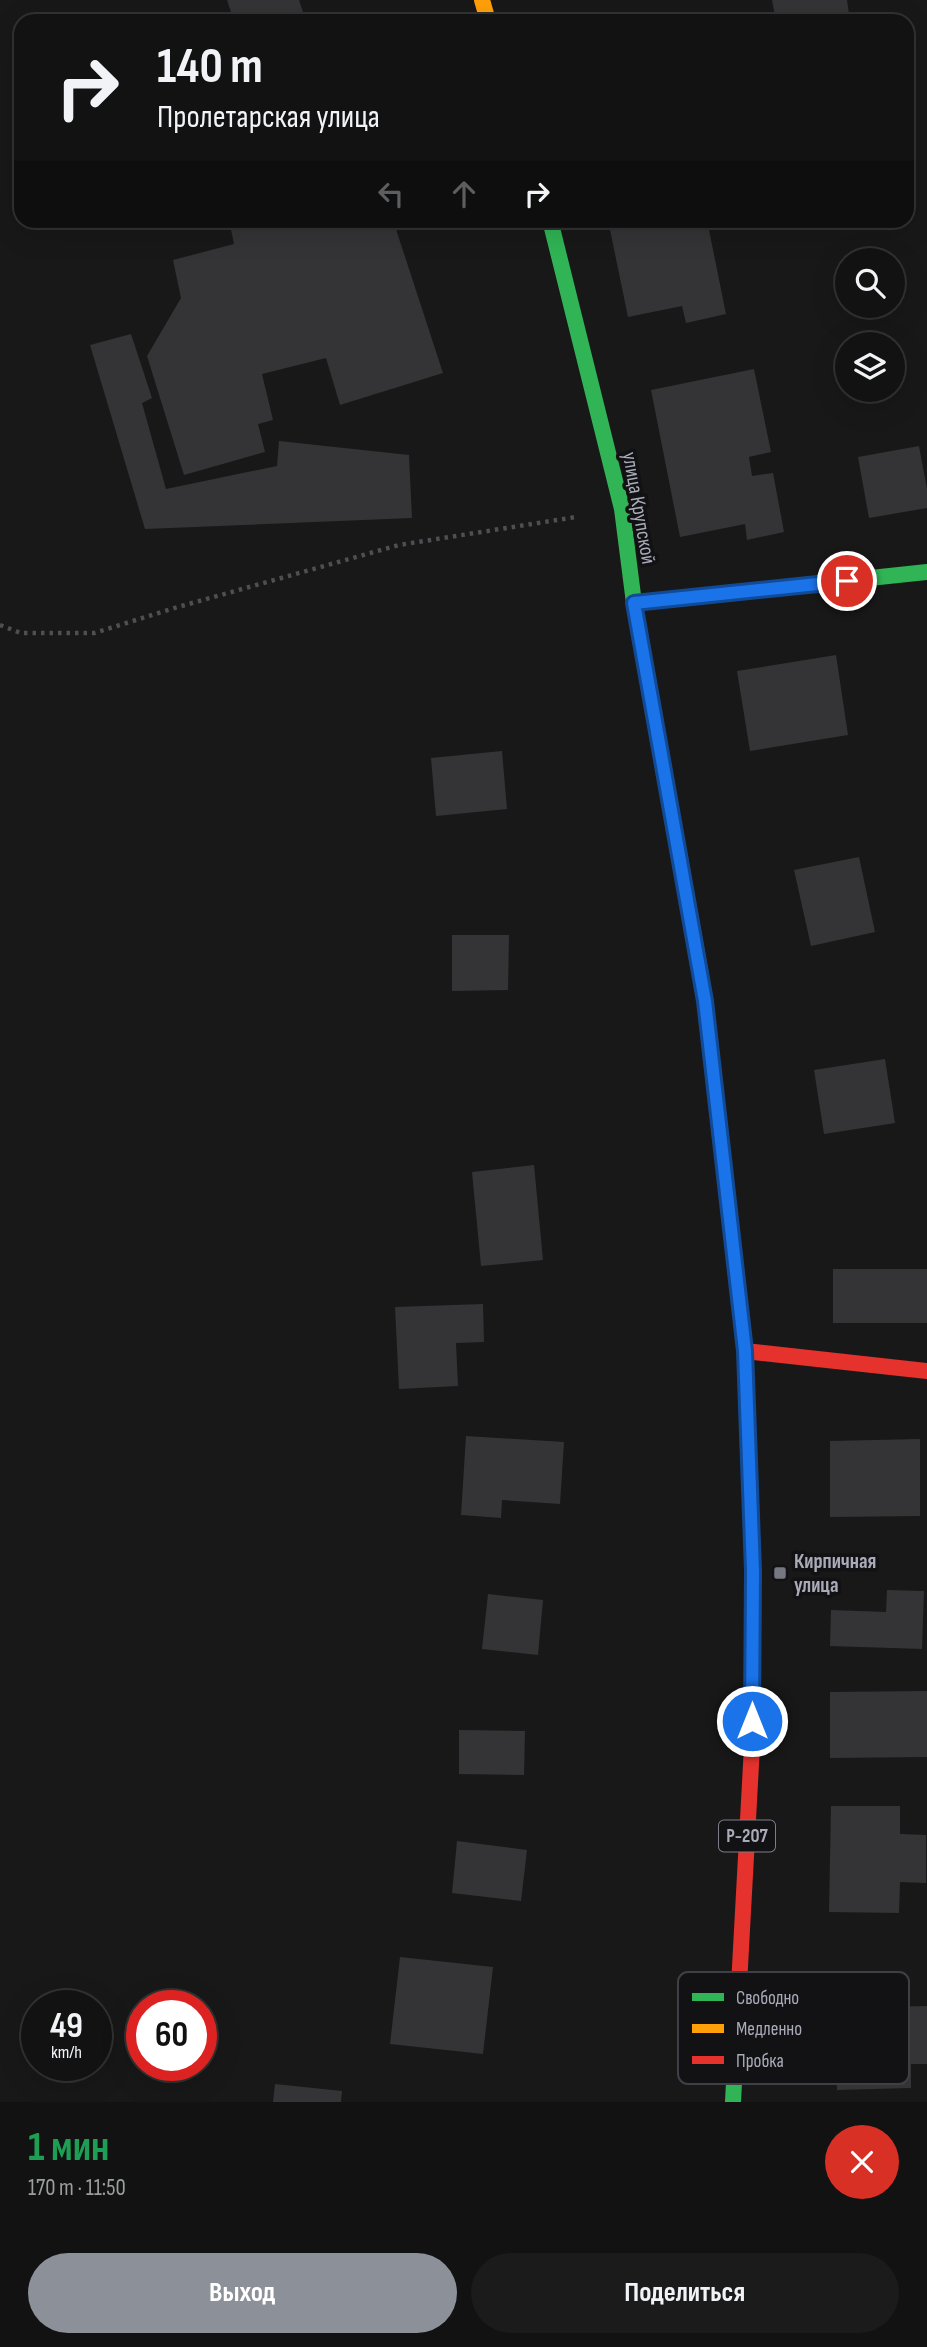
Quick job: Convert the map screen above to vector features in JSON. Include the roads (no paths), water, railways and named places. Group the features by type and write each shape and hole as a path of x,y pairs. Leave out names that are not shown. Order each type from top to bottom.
{"main road":[{"name":"улица Крупской","path":"552,228 622,509 634,603 705,1001 745,1351 753,1571 752,1746 740,1972"},
{"path":"634,603 927,572"},
{"path":"745,1351 927,1371"},
{"name":"улица Крупской","path":"733,2102 734,2084"}],"place":[{"name":"Кирпичная улица","path":"780,1573"}]}
